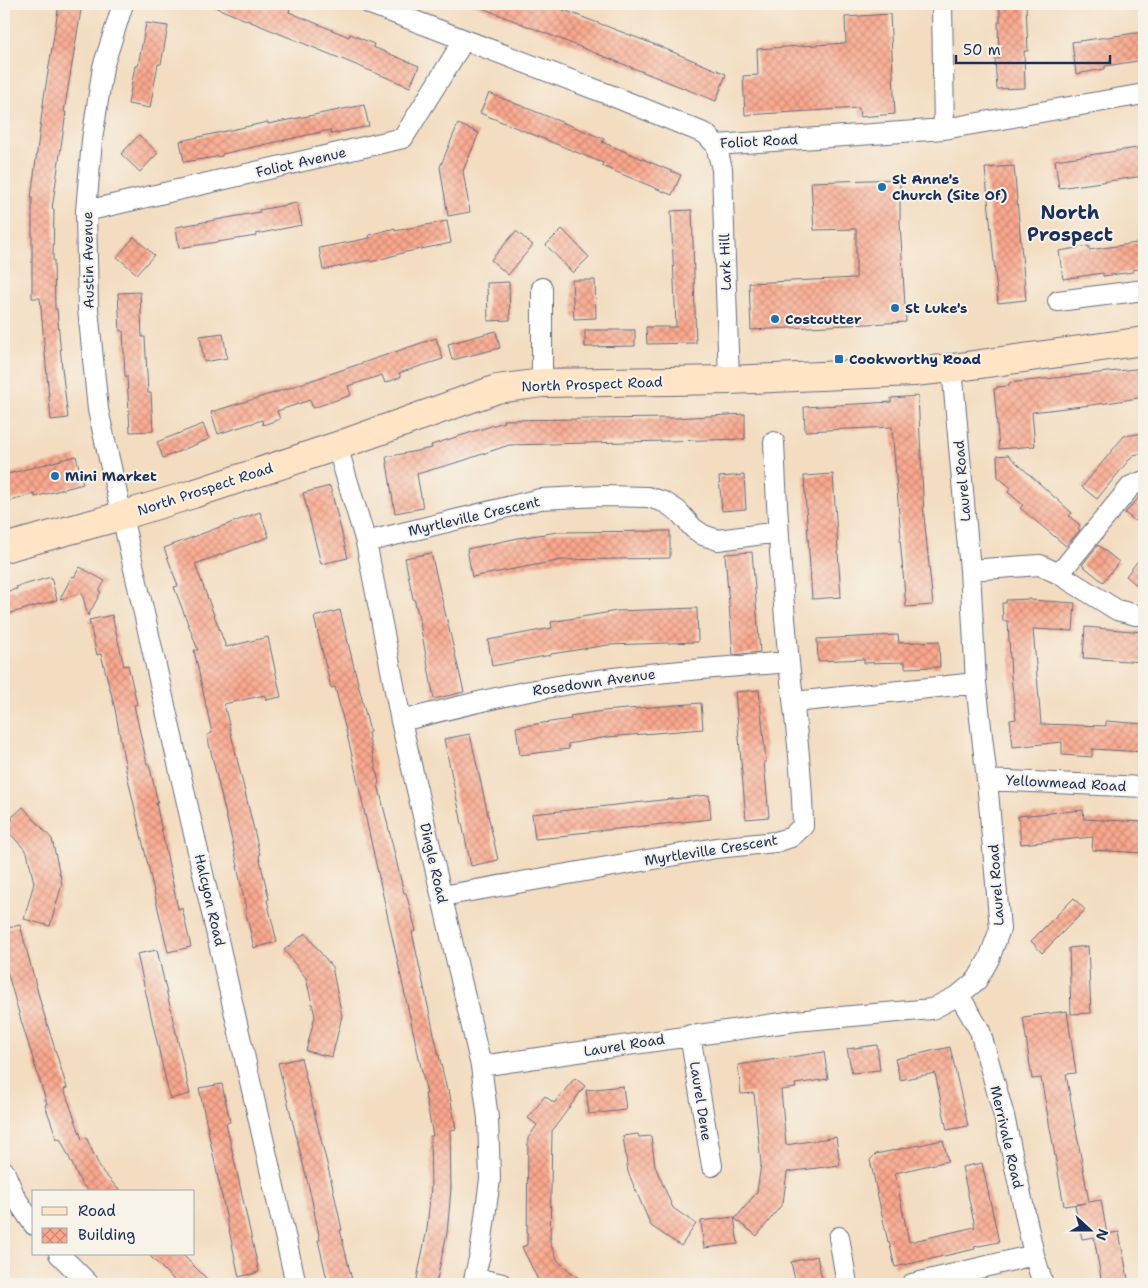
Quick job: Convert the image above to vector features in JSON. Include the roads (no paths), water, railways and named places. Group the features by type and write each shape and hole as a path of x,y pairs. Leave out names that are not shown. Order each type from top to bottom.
{"street":[{"name":"Austin Avenue","path":"121,516 98,410 88,309 86,211 92,140 103,67 122,4"},
{"name":"Foliot Road","path":"370,4 697,130 706,134 716,145 944,129 1144,94"},
{"path":"942,4 944,129"},
{"name":"Foliot Avenue","path":"86,211 403,138 464,40"},
{"name":"Lark Hill","path":"716,145 722,169 729,380"},
{"path":"542,288 542,383"},
{"path":"1058,301 1144,290"},
{"name":"North Prospect Road","path":"4,548 121,516 338,446 497,389 542,383 729,380 914,372 1144,341"},
{"name":"Laurel Road","path":"481,1066 794,1021 932,1009 959,995 977,980 989,959 1000,929 987,780 976,683 970,570 952,368"},
{"name":"Myrtleville Crescent","path":"442,896 716,848 776,842 791,836 803,826 802,782 778,532 774,442"},
{"name":"Dingle Road","path":"338,446 366,542 401,721 481,1066 488,1118 490,1179 474,1281"},
{"path":"1059,574 1131,486 1144,481"},
{"name":"Myrtleville Crescent","path":"366,542 540,499 601,496 648,497 664,502 678,511 693,528 703,535 718,540 778,532"},
{"name":"Halcyon Road","path":"121,516 296,1284"},
{"path":"970,570 1040,565 1059,574 1116,610 1144,615"},
{"name":"Rosedown Avenue","path":"401,721 534,690 580,682 632,675 789,662"},
{"path":"794,702 976,683"},
{"name":"Yellowmead Road","path":"987,780 1144,787"},
{"name":"Merrivale Road","path":"959,995 980,1031 1004,1116 1034,1255 1043,1284"},
{"name":"Laurel Dene","path":"690,1035 712,1166"},
{"path":"4,1172 15,1197 32,1222"},
{"path":"839,1237 847,1284"},
{"path":"912,1284 1034,1255"},
{"path":"60,1256 89,1284"},
{"path":"474,1281 502,1284"}],"place":[{"name":"St Anne's Church (Site Of)","path":"882,187"},
{"name":"St Luke's","path":"895,308"},
{"name":"Costcutter","path":"775,319"},
{"name":"Cookworthy Road","path":"839,359"},
{"name":"Mini Market","path":"55,476"}],"district":[{"name":"North Prospect","path":"1070,223"}]}
